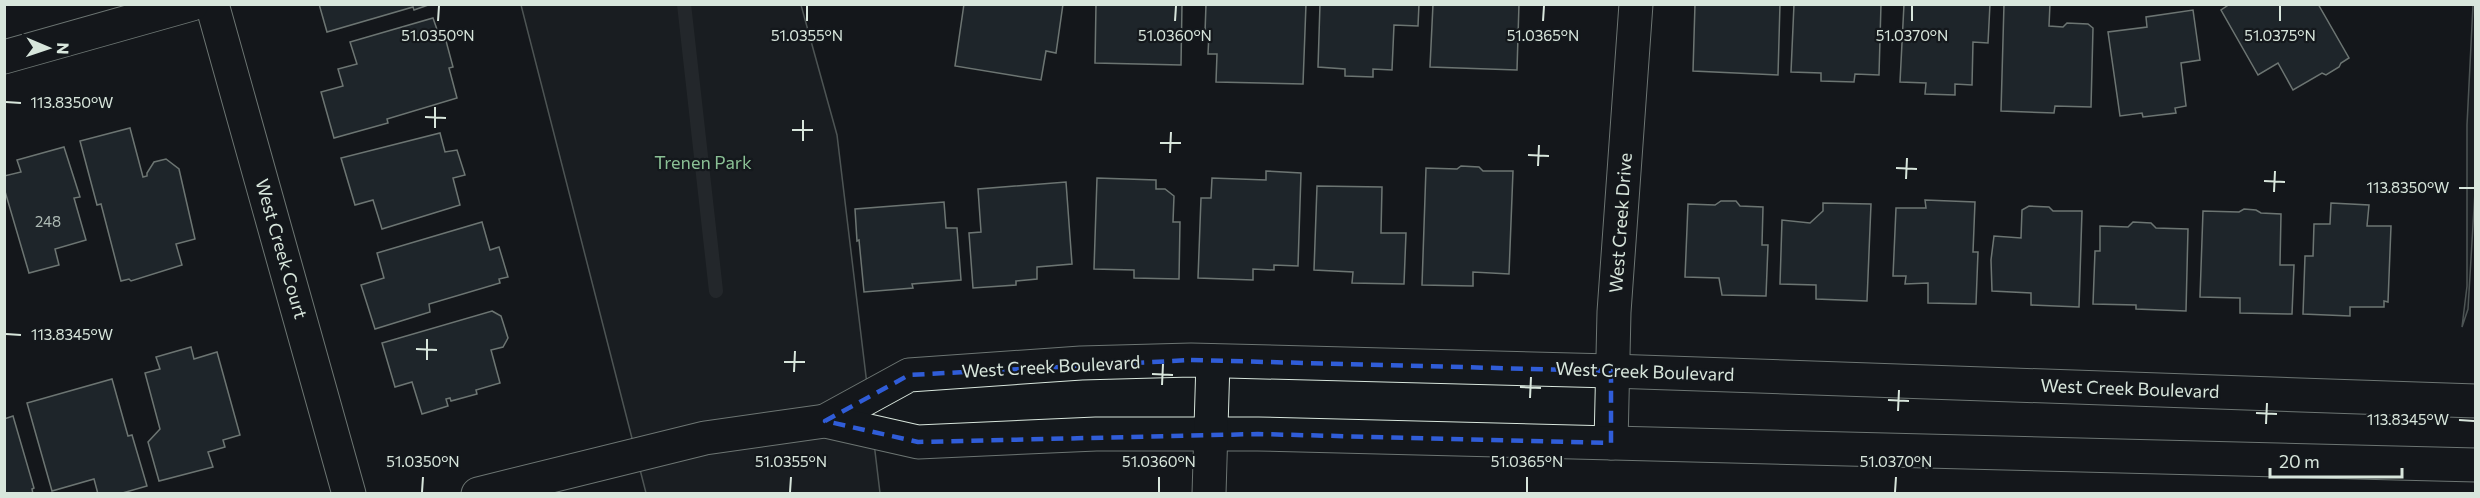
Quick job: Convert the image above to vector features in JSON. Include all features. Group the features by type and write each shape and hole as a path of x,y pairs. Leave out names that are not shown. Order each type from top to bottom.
{"street":[{"path":"4,57 192,4"},
{"name":"West Creek Court","path":"212,4 349,494"},
{"name":"West Creek Drive","path":"1611,442 1611,370 1636,4"},
{"path":"1209,494 1212,361"},
{"name":"West Creek Boulevard","path":"825,421 909,375 1081,363 1212,361 1611,370 2475,401"},
{"name":"West Creek Boulevard","path":"478,494 705,438 825,421 918,441 1096,434 1210,434 1611,442 2475,465"}],"highlighted area":[{"path":"1191,360 1611,371 1611,443 1258,434 918,442 825,421 909,375"}],"green space":[{"path":"2475,4 2476,175 2468,309 2462,327 2467,286 2467,125 2473,5"},
{"name":"Trenen Park","path":"521,5 801,5 837,135 880,493 646,493"}],"building":[{"path":"319,4 431,4 327,32"},
{"path":"964,4 1063,4 1056,53 1046,51 1041,80 955,66"},
{"path":"1096,4 1182,4 1181,65 1095,63"},
{"path":"1206,4 1306,4 1303,84 1216,82 1217,54 1208,54 1209,33 1205,33"},
{"path":"1320,4 1419,4 1418,26 1394,25 1392,70 1373,69 1373,77 1345,76 1345,69 1318,67"},
{"path":"1433,4 1519,4 1517,70 1430,67"},
{"path":"1695,4 1780,4 1778,75 1693,71"},
{"path":"1794,4 1881,4 1879,75 1855,74 1854,82 1821,81 1821,73 1791,72"},
{"path":"1904,4 1990,4 1988,43 1973,42 1972,85 1955,84 1955,95 1925,94 1926,83 1900,82"},
{"path":"2004,4 2050,4 2049,26 2063,27 2067,23 2088,24 2093,28 2091,107 2055,106 2054,113 2001,111"},
{"path":"2230,4 2318,4 2349,58 2326,75 2322,73 2293,90 2278,63 2258,75 2221,10"},
{"path":"2193,10 2200,60 2181,63 2186,106 2175,108 2176,113 2143,117 2142,113 2120,116 2108,32 2147,27 2146,17"},
{"path":"433,18 440,38 445,37 453,67 449,68 457,98 387,119 388,123 334,138 321,92 343,86 338,69 357,64 350,42"},
{"path":"130,128 143,177 147,176 154,162 166,159 179,169 195,239 176,244 182,265 131,281 129,279 121,281 101,204 97,205 80,141"},
{"path":"440,133 445,152 457,150 465,175 453,178 460,205 382,229 373,200 355,205 341,158"},
{"path":"64,147 80,197 74,198 86,240 55,249 59,265 29,273 4,188 4,176 21,172 17,160"},
{"path":"1461,166 1479,167 1483,171 1513,171 1509,274 1473,272 1473,286 1422,285 1426,168 1457,169"},
{"path":"1266,171 1301,173 1298,266 1274,265 1274,270 1253,269 1253,280 1198,278 1201,198 1211,198 1212,178 1266,180"},
{"path":"1097,178 1156,180 1156,189 1165,189 1174,196 1173,222 1180,222 1179,279 1134,278 1134,270 1094,269"},
{"path":"1066,182 1072,264 1037,267 1037,279 1016,281 1016,285 973,288 969,233 981,232 978,189"},
{"path":"1317,186 1382,187 1381,233 1406,233 1404,284 1352,283 1353,272 1314,270"},
{"path":"1925,200 1975,202 1973,252 1978,252 1976,304 1928,303 1928,283 1905,284 1906,276 1893,276 1896,208 1926,208"},
{"path":"1721,201 1736,201 1740,206 1763,207 1762,245 1768,245 1766,296 1722,295 1719,278 1685,277 1688,204 1715,205"},
{"path":"944,202 946,228 957,228 961,280 912,284 913,288 864,292 855,209"},
{"path":"1823,203 1871,204 1867,301 1816,299 1816,285 1780,284 1782,220 1810,223 1823,211"},
{"path":"2331,203 2369,205 2367,226 2391,226 2388,302 2384,301 2384,307 2350,307 2350,316 2303,314 2305,256 2313,256 2314,224 2330,224"},
{"path":"2029,206 2049,207 2053,211 2082,211 2079,307 2031,305 2031,293 1992,291 1991,260 1994,236 2021,238 2022,210"},
{"path":"2244,209 2281,214 2280,265 2294,265 2292,314 2240,313 2240,298 2200,297 2203,211 2239,212"},
{"path":"482,222 490,250 499,247 508,277 499,279 500,283 429,304 430,312 375,329 361,285 384,278 377,253"},
{"path":"2133,222 2151,223 2156,228 2188,229 2186,311 2136,309 2136,305 2093,304 2095,251 2100,251 2100,226 2128,227"},
{"path":"492,311 501,316 508,338 503,347 491,350 500,383 476,390 477,394 451,401 450,398 446,399 448,406 422,414 412,382 395,387 382,343"},
{"path":"191,347 194,359 217,352 240,435 223,440 225,447 208,452 213,467 159,481 148,442 160,429 145,373 160,369 156,357"},
{"path":"112,379 128,436 132,435 147,486 119,494 98,494 94,479 52,491 27,403"},
{"path":"13,416 34,488 32,489 33,494 4,494 4,419"}],"waterway":[{"path":"684,4 716,291"}]}
